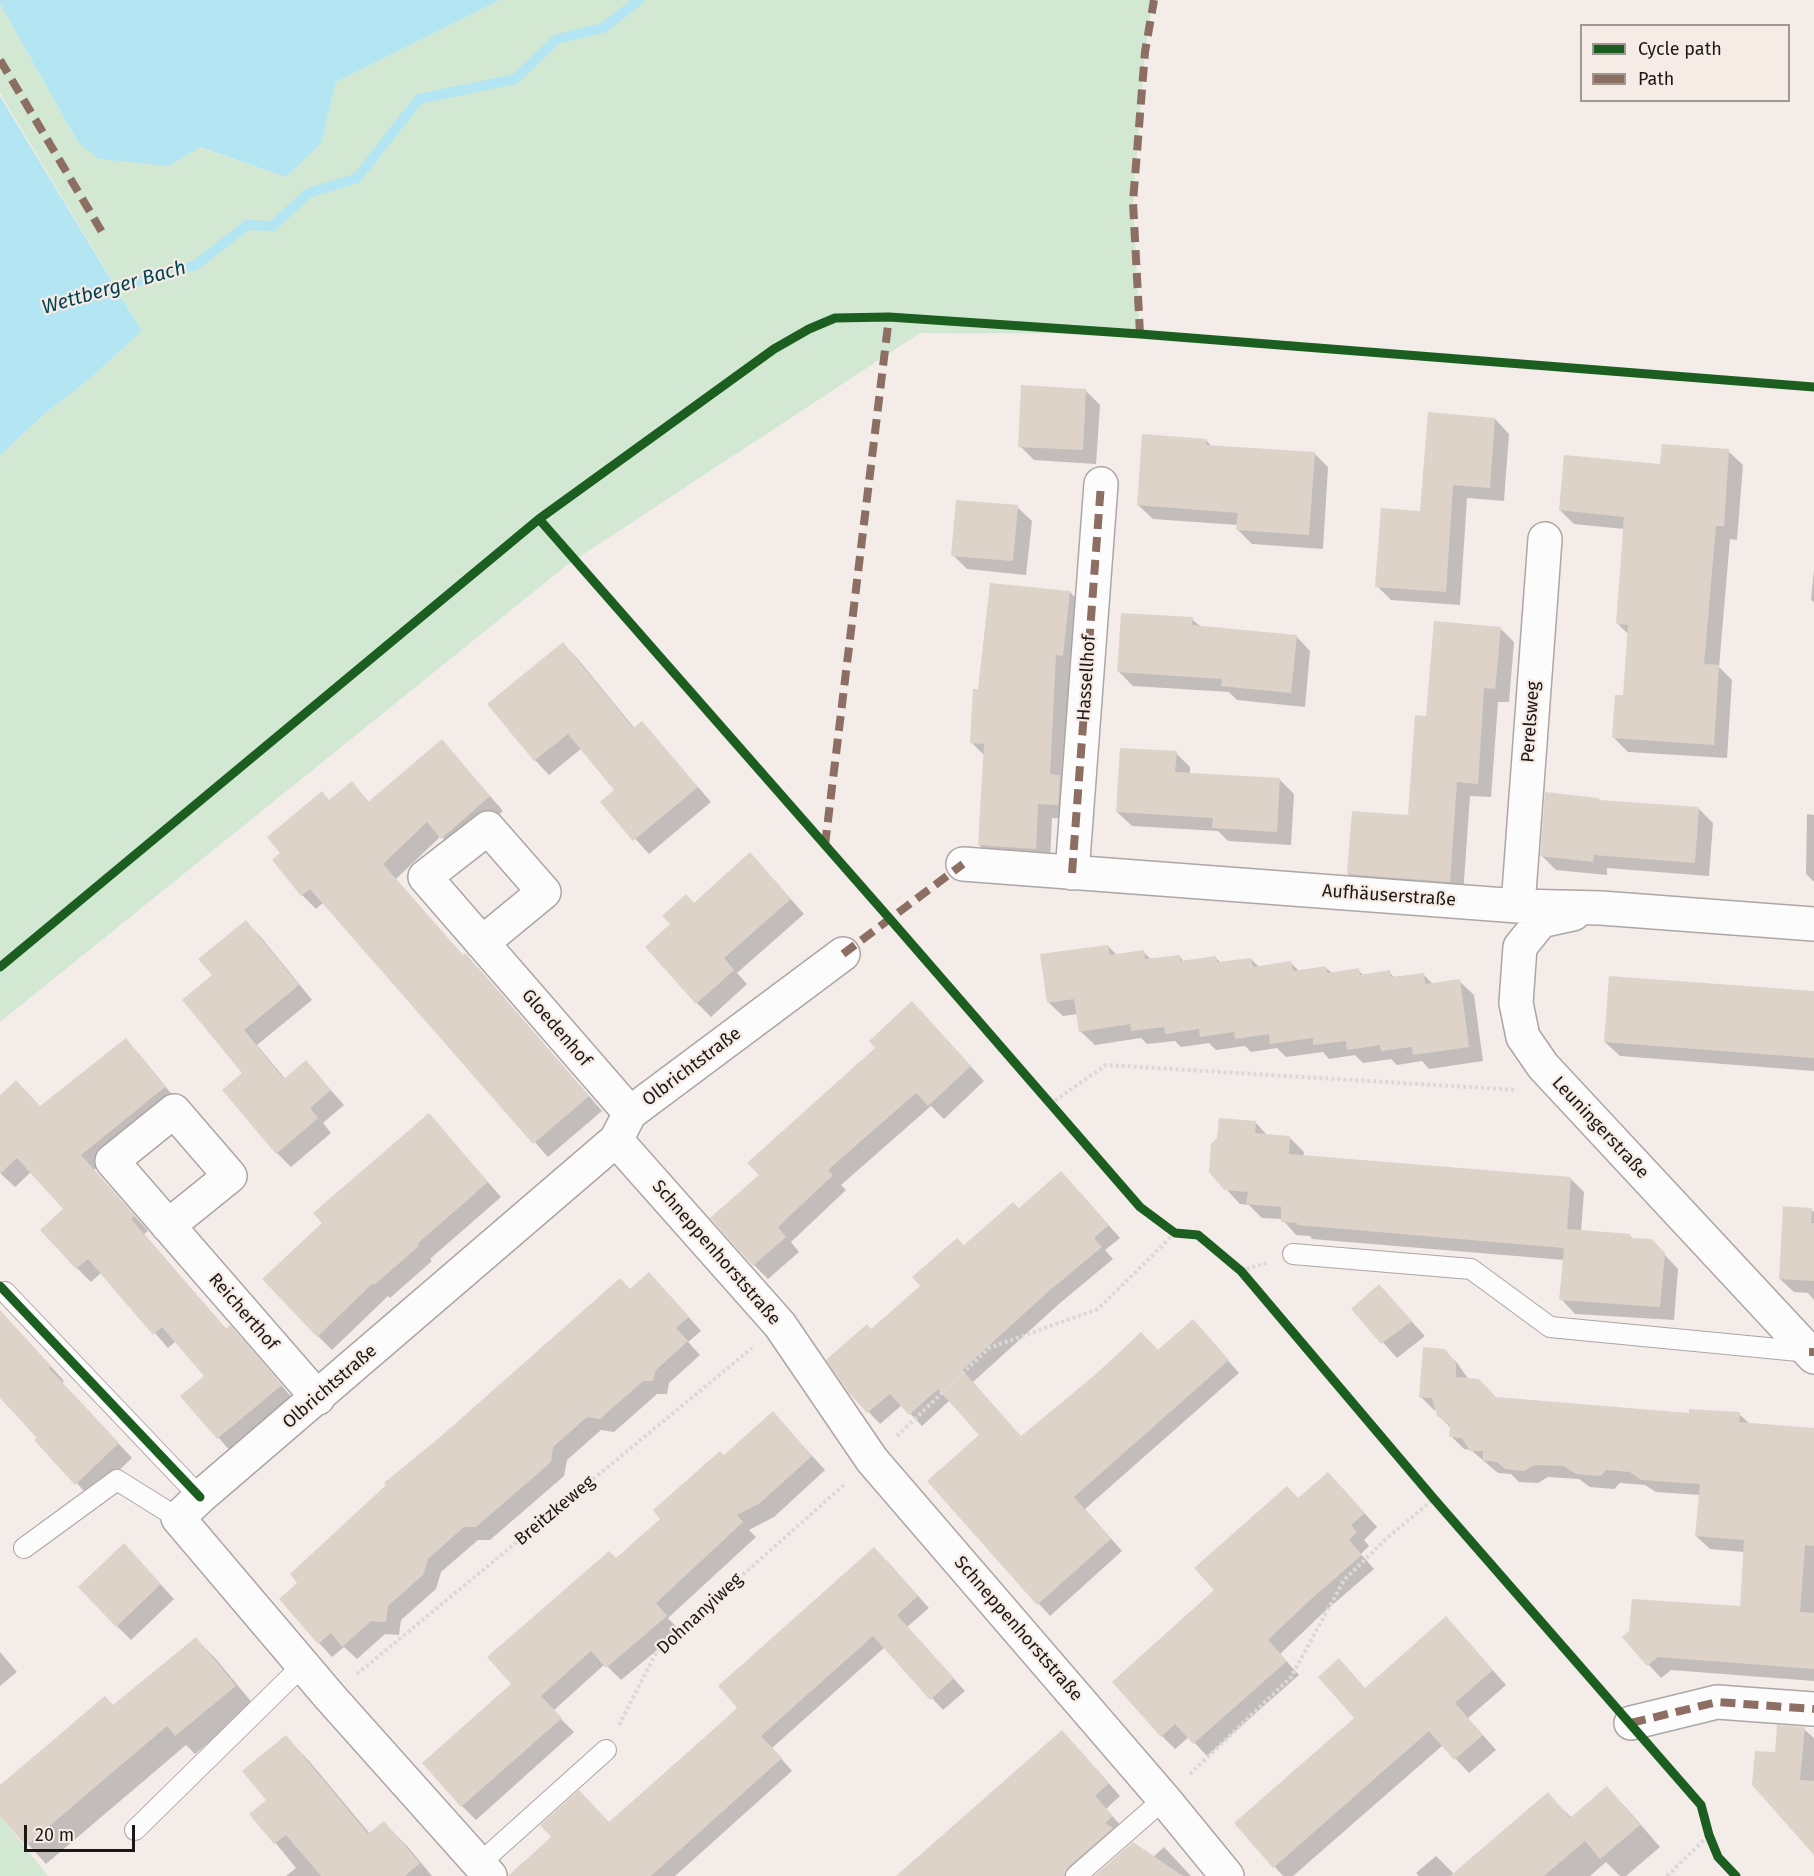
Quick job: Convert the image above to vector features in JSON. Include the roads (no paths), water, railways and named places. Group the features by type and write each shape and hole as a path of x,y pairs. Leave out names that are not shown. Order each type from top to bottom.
{"street":[{"name":"Hassellhof","path":"1072,873 1101,484"},
{"name":"Perelsweg","path":"1518,906 1545,539"},
{"name":"Aufhäuserstraße","path":"963,864 1518,906 1601,908 1814,924"},
{"name":"Leuningerstraße","path":"1601,908 1541,921 1520,947 1516,1003 1523,1037 1543,1066 1567,1093 1812,1354"},
{"name":"Gloedenhof","path":"482,943 623,1126"},
{"name":"Olbrichtstraße","path":"189,1508 318,1398 623,1126 843,954"},
{"name":"Schneppenhorststraße","path":"623,1126 780,1325 872,1460 1164,1798 1227,1876"},
{"name":"Reicherthof","path":"168,1226 318,1398"},
{"path":"189,1508 303,1665 486,1873"},
{"path":"1631,1723 1717,1702 1814,1709"}],"lane":[{"name":"Leuningerstraße","path":"1293,1254 1471,1269 1550,1327 1812,1354"},
{"path":"5,1292 189,1508"},
{"path":"24,1548 117,1480 189,1508"},
{"path":"135,1830 303,1665"},
{"path":"486,1873 606,1750"},
{"path":"1076,1876 1164,1798"}],"water":[{"path":"0,0 500,0 336,82 321,144 286,177 200,147 169,166 99,159 78,142 0,4"},
{"path":"0,96 142,331 86,382 44,414 0,456"}],"waterway":[{"name":"Wettberger Bach","path":"104,291 196,265 247,225 273,226 308,193 357,178 419,99 515,79 557,39 603,28 639,0"}]}
